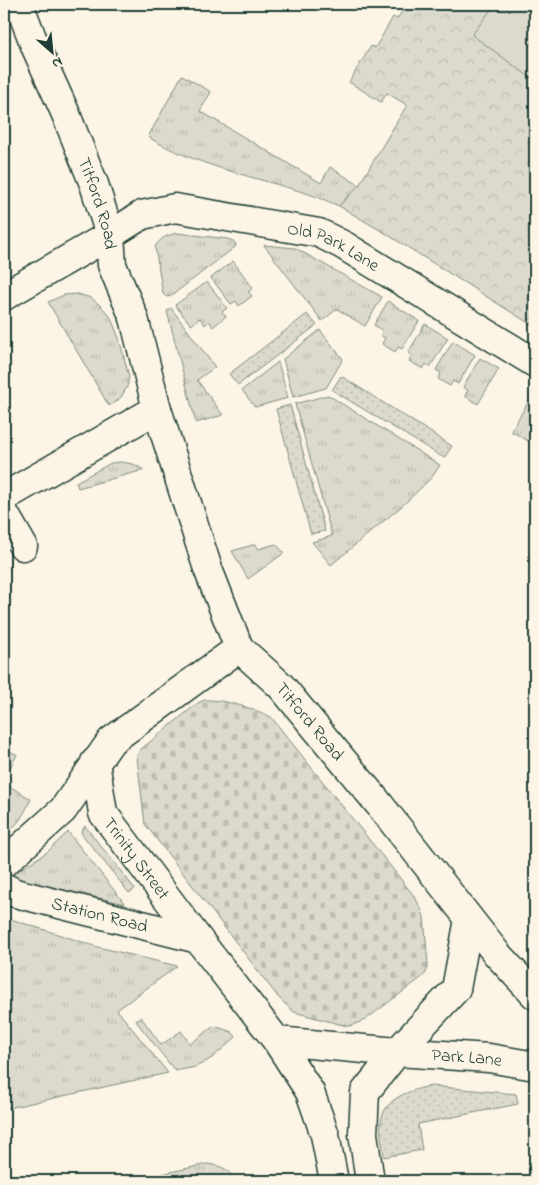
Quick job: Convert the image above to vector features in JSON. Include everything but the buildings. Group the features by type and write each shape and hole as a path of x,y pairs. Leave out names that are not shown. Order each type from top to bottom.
{"main road":[{"name":"Titford Road","path":"19,4 94,184 110,235 112,265 134,318 157,409 208,569 239,648 281,686 379,804 497,954 535,995"},
{"name":"Old Park Lane","path":"4,296 142,215 174,208 319,233 343,245 535,363"},
{"path":"4,497 157,409"},
{"path":"4,513 23,546"},
{"path":"4,862 63,810 111,741 239,648"},
{"name":"Trinity Street","path":"96,762 103,813 277,1041 310,1092 325,1135 334,1181"},
{"name":"Station Road","path":"4,888 16,893 198,939"},
{"path":"370,1181 363,1134 366,1092 397,1052 456,989 469,919"},
{"path":"277,1041 397,1052"},
{"name":"Park Lane","path":"397,1052 489,1058 535,1066"}],"green space":[{"path":"407,4 535,4 535,327 339,206 359,185 407,105 387,93 381,102 349,82 371,46 375,48 393,17 397,19"},
{"path":"495,4 535,4 535,73 531,78 472,35"},
{"path":"182,75 211,92 200,111 321,183 330,167 359,185 339,206 307,193 201,162 148,137"},
{"path":"177,233 228,239 236,244 235,247 171,296 167,297 163,294 155,247 164,237"},
{"path":"264,245 295,248 382,297 365,326 337,309 322,321"},
{"path":"233,261 253,288 248,292 252,296 239,306 236,301 231,304 211,278"},
{"path":"207,282 227,308 222,312 226,316 213,327 209,321 205,325 200,318 191,325 175,305"},
{"path":"78,294 91,298 101,306 110,316 119,338 129,377 127,387 121,397 109,406 48,302 64,295"},
{"path":"388,301 419,321 402,349 398,347 395,352 382,344 385,338 380,335 383,331 374,325"},
{"path":"171,308 215,367 197,380 223,415 196,423 167,311"},
{"path":"307,314 317,325 238,385 229,374"},
{"path":"425,324 448,338 430,367 426,364 423,369 409,361 412,356 408,353"},
{"path":"320,330 343,359 326,388 293,397 283,359"},
{"path":"453,341 475,355 458,384 453,381 450,386 438,379 441,373 436,370"},
{"path":"480,358 499,369 478,404 465,396 468,390 463,387"},
{"path":"278,362 288,398 255,407 242,390"},
{"path":"341,376 452,446 444,458 332,390"},
{"path":"535,392 535,445 511,431"},
{"path":"328,395 440,465 432,477 403,505 331,565 312,542 332,536 295,404"},
{"path":"290,405 325,531 311,534 276,409"},
{"path":"111,463 133,464 144,470 78,488 76,482"},
{"path":"256,544 258,549 276,544 284,553 248,579 232,551"},
{"path":"205,700 239,705 271,717 415,897 422,911 428,964 426,973 365,1020 350,1026 294,1012 278,997 145,824 137,755 140,750 198,703"},
{"path":"4,748 17,755 4,778"},
{"path":"4,783 31,799 20,819 4,835"},
{"path":"85,826 135,889 129,893 81,833"},
{"path":"68,832 125,904 10,876 47,852"},
{"path":"4,917 98,947 177,966 117,1010 168,1073 4,1109"},
{"path":"141,1017 161,1045 181,1031 190,1044 214,1026 232,1032 236,1037 212,1058 196,1067 175,1071 136,1021"},
{"path":"431,1086 516,1094 518,1104 418,1124 422,1150 384,1157 381,1122 387,1107 399,1096"},
{"path":"207,1164 224,1168 230,1173 234,1181 130,1181"}]}
